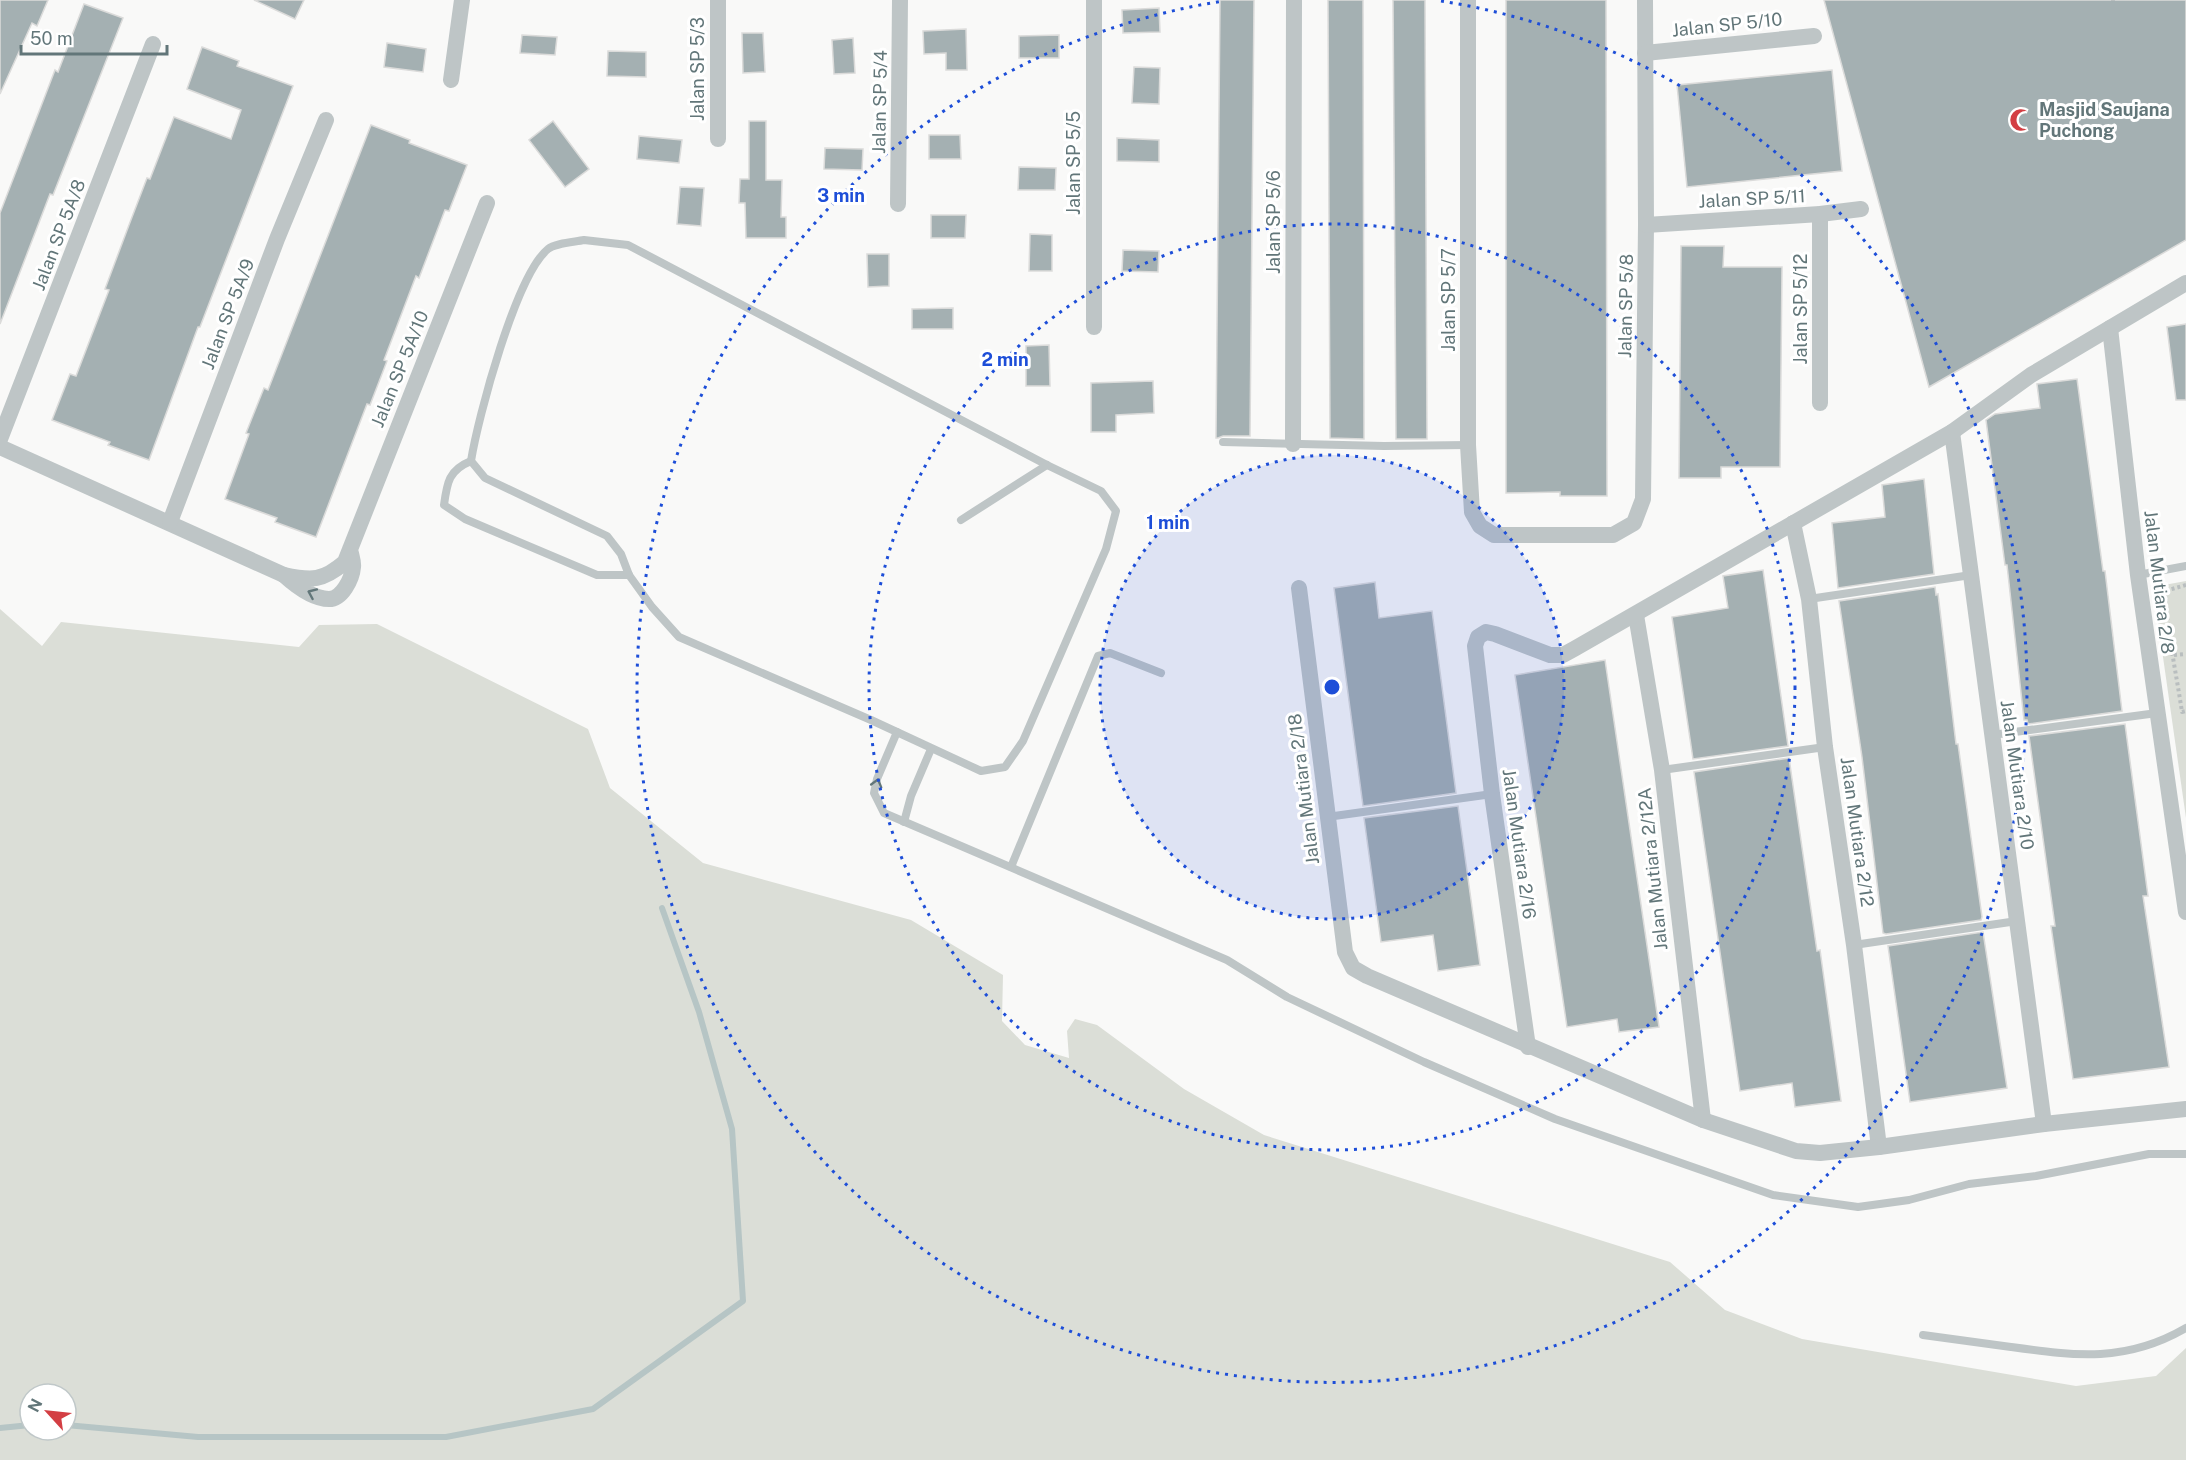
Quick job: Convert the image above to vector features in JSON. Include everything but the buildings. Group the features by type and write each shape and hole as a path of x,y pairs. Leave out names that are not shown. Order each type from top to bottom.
{"street":[{"path":"451,80 462,0"},
{"name":"Jalan SP 5/3","path":"718,0 718,139"},
{"name":"Jalan SP 5/4","path":"898,204 900,0"},
{"name":"Jalan SP 5/5","path":"1094,0 1094,327"},
{"name":"Jalan SP 5/6","path":"1293,444 1294,0"},
{"name":"Jalan SP 5/7","path":"1468,0 1468,445 1472,512 1480,526 1494,534 1549,535"},
{"name":"Jalan SP 5/8","path":"1549,535 1613,535 1634,523 1643,499 1646,225 1644,0"},
{"name":"Jalan SP 5/10","path":"1645,53 1814,36"},
{"name":"Jalan SP 5A/8","path":"0,439 153,44"},
{"name":"Jalan SP 5A/9","path":"170,522 277,239 326,120"},
{"name":"Jalan SP 5A/10","path":"350,549 487,203"},
{"name":"Jalan SP 5/11","path":"1646,225 1820,214 1860,209"},
{"name":"Jalan SP 5/12","path":"1820,214 1821,403"},
{"path":"1636,615 1952,432 2031,375 2186,283"},
{"name":"Jalan Mutiara 2/8","path":"2109,328 2138,575 2186,912"},
{"name":"Jalan Mutiara 2/10","path":"1952,432 2044,1124"},
{"path":"0,447 284,575 321,579 345,562 350,549"},
{"name":"Jalan Mutiara 2/12","path":"1793,523 1809,599 1825,747 1854,945 1879,1147"},
{"path":"284,575 295,585 311,593 329,599 336,597 347,585 353,567 350,549"},
{"name":"Jalan Mutiara 2/18","path":"1299,588 1345,952 1353,968 1366,976 1528,1047"},
{"name":"Jalan Mutiara 2/16","path":"1528,1047 1492,794 1475,646 1478,637 1486,632 1550,655 1563,655 1636,615"},
{"name":"Jalan Mutiara 2/12A","path":"1636,615 1662,770 1702,1120"},
{"path":"1528,1047 1702,1120 1796,1151 1820,1153 1879,1147 2044,1124 2186,1109"}],"lane":[{"path":"584,240 628,245 1047,465 1101,490 1116,511 1106,549 1023,741 1005,767 981,771 897,732 679,638 652,608 629,575 621,554 607,536 485,478 471,461 477,427 526,278 549,248 584,240"},
{"path":"1224,442 1468,445"},
{"path":"471,461 458,467 447,486 444,505 465,519 597,575 629,575"},
{"path":"961,520 1047,465"},
{"path":"2138,575 2186,566"},
{"path":"1809,599 1971,575"},
{"path":"1011,867 1098,656 1110,652 1161,673"},
{"path":"1992,735 2157,713"},
{"path":"897,732 874,793 884,813 1227,960 1287,997 1424,1062 1555,1119 1773,1195 1858,1207 1909,1200 1970,1184 2036,1176 2148,1154 2186,1154"},
{"path":"1662,770 1825,747"},
{"path":"904,822 911,796 931,749"},
{"path":"1328,817 1492,794"},
{"path":"1854,945 2017,921"},
{"path":"1923,1335 2087,1356 2134,1350 2165,1340 2186,1328"}],"path":[{"path":"2186,585 2165,591 2166,618 2182,712 2186,711"},
{"path":"2174,655 2186,654"}],"shaded area":[{"path":"2186,581 2186,818 2153,587"},
{"path":"0,609 42,646 61,622 299,647 319,625 377,624 588,729 610,788 703,863 911,920 1003,975 1002,1021 1025,1045 1069,1058 1067,1031 1075,1019 1097,1025 1184,1089 1264,1135 1670,1262 1725,1310 1802,1339 2076,1386 2156,1376 2186,1348 2186,1460 0,1460"}],"waterway":[{"path":"78,1426 198,1437 446,1437 593,1409 743,1301 732,1129 699,1012 662,908"},
{"path":"0,1428 18,1426"}],"place":[{"name":"Masjid Saujana Puchong","path":"2021,120"}]}
